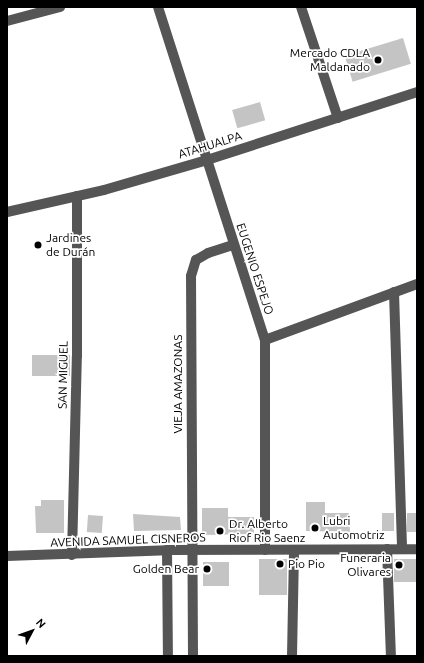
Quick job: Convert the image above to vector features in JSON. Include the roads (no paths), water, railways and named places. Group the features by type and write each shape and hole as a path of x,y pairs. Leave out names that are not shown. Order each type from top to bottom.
{"street":[{"path":"7,21 60,7"},
{"name":"EUGENIO ESPEJO","path":"158,7 233,245 265,340 265,550"},
{"path":"301,7 338,118"},
{"name":"ATAHUALPA","path":"7,212 77,196 207,160 417,92"},
{"name":"SAN MIGUEL","path":"72,555 77,356 77,196"},
{"name":"VIEJA AMAZONAS","path":"191,550 191,276 196,260 208,253 233,245"},
{"path":"265,340 417,284"},
{"path":"394,292 402,549"},
{"path":"387,549 391,656"},
{"name":"AVENIDA SAMUEL CISNEROS","path":"7,556 72,555 168,550 294,551 417,549"},
{"path":"168,550 168,656"},
{"path":"191,550 193,656"},
{"path":"292,656 294,551"}],"place":[{"name":"Mercado CDLA Maldanado","path":"378,60"},
{"name":"Jardines de Durán","path":"38,245"},
{"name":"Lubri Automotriz","path":"315,528"},
{"name":"Dr. Alberto Riof Rio Saenz","path":"220,531"},
{"name":"Pio Pio","path":"280,564"},
{"name":"Funeraria Olivares","path":"399,565"},
{"name":"Golden Bear","path":"207,569"}]}
